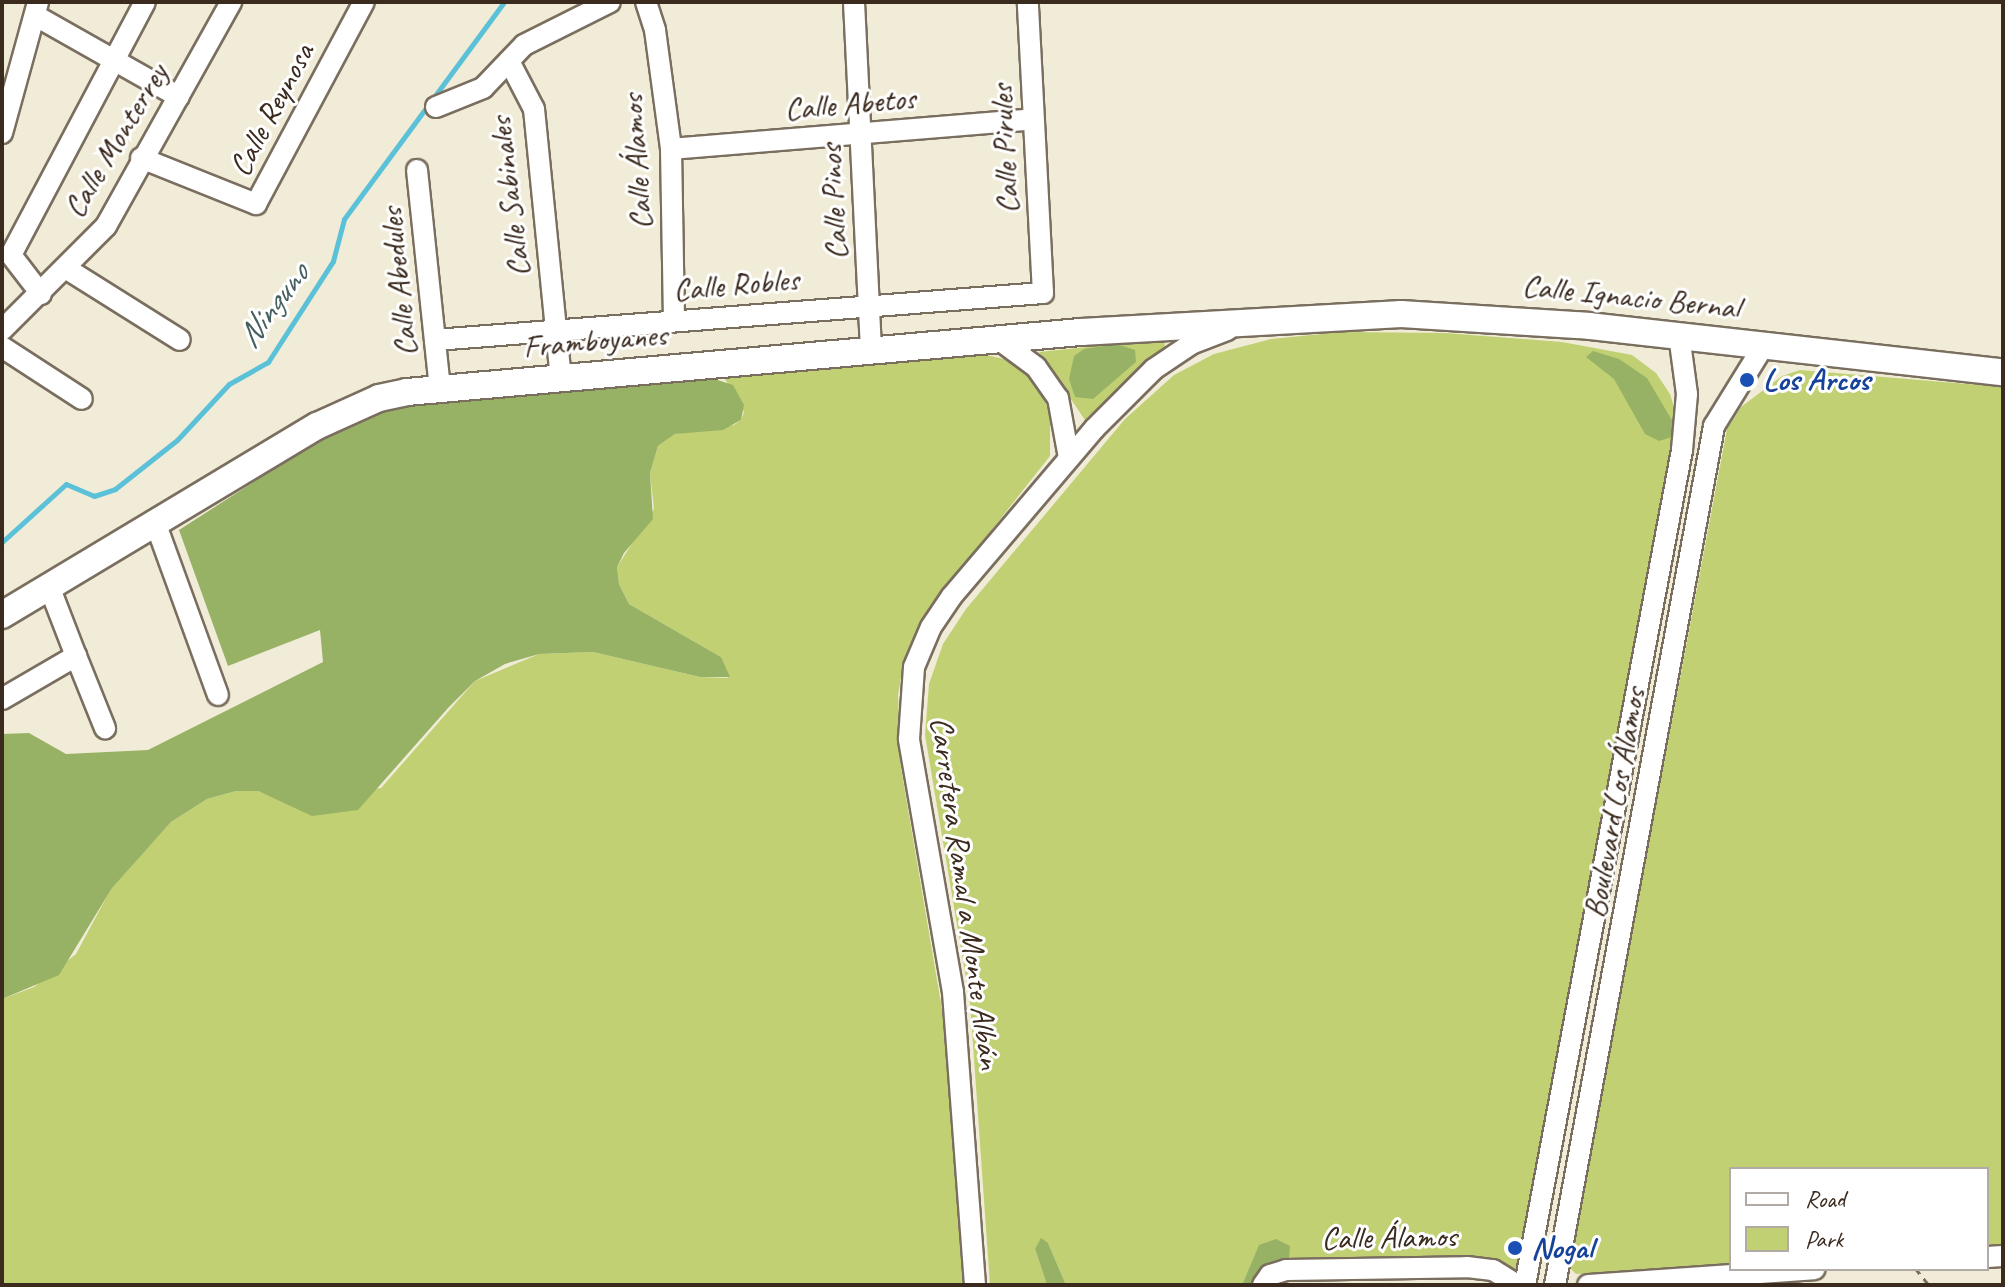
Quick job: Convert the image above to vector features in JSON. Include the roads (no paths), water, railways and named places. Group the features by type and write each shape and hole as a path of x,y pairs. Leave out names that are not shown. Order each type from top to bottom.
{"main road":[{"name":"Calle Ignacio Bernal","path":"1252,321 1437,314 1679,335 2003,372"},
{"name":"Framboyanes","path":"2,615 337,415 379,398 440,388 998,339 1252,321"}],"street":[{"path":"41,294 11,255 145,2"},
{"name":"Calle Monterrey","path":"2,330 67,269 106,226 141,158 179,97 231,2"},
{"name":"Calle Reynosa","path":"141,158 256,204 364,2"},
{"path":"436,107 483,88 524,45 610,2"},
{"name":"Calle Álamos","path":"646,2 671,149 674,320"},
{"name":"Calle Pinos","path":"854,2 871,350"},
{"name":"Calle Pirules","path":"1028,2 1043,293"},
{"path":"2,133 37,9 179,97"},
{"name":"Calle Sabinales","path":"509,61 534,109 561,378"},
{"name":"Calle Abetos","path":"671,149 1033,119"},
{"name":"Calle Abedules","path":"417,170 440,388"},
{"path":"67,269 180,340"},
{"name":"Calle Robles","path":"435,340 1043,293"},
{"name":"Carretera Ramal a Monte Albán","path":"975,1285 953,992 909,739 909,700 914,667 931,627 1069,458 1163,362 1191,344 1252,321"},
{"name":"Boulevard Los Álamos","path":"1525,1285 1580,979 1682,450 1687,394 1679,335"},
{"path":"998,339 1036,367 1058,398 1069,458"},
{"name":"Boulevard Los Álamos","path":"1555,1285 1714,426 1764,345"},
{"path":"2,347 82,399"},
{"path":"155,522 218,695"},
{"path":"49,586 105,728"},
{"path":"2,699 76,656"},
{"path":"1580,979 1612,984"},
{"name":"Calle Álamos","path":"1263,1285 1270,1275 1286,1270 1467,1267 1493,1270 1517,1285"},
{"path":"1588,1285 1786,1271"}],"waterway":[{"name":"Ninguno","path":"2,542 66,484 94,496 115,489 177,440 229,384 268,362 333,261 344,219 504,2"}],"place":[{"name":"Los Arcos","path":"1747,380"},
{"name":"Nogal","path":"1515,1248"}]}
